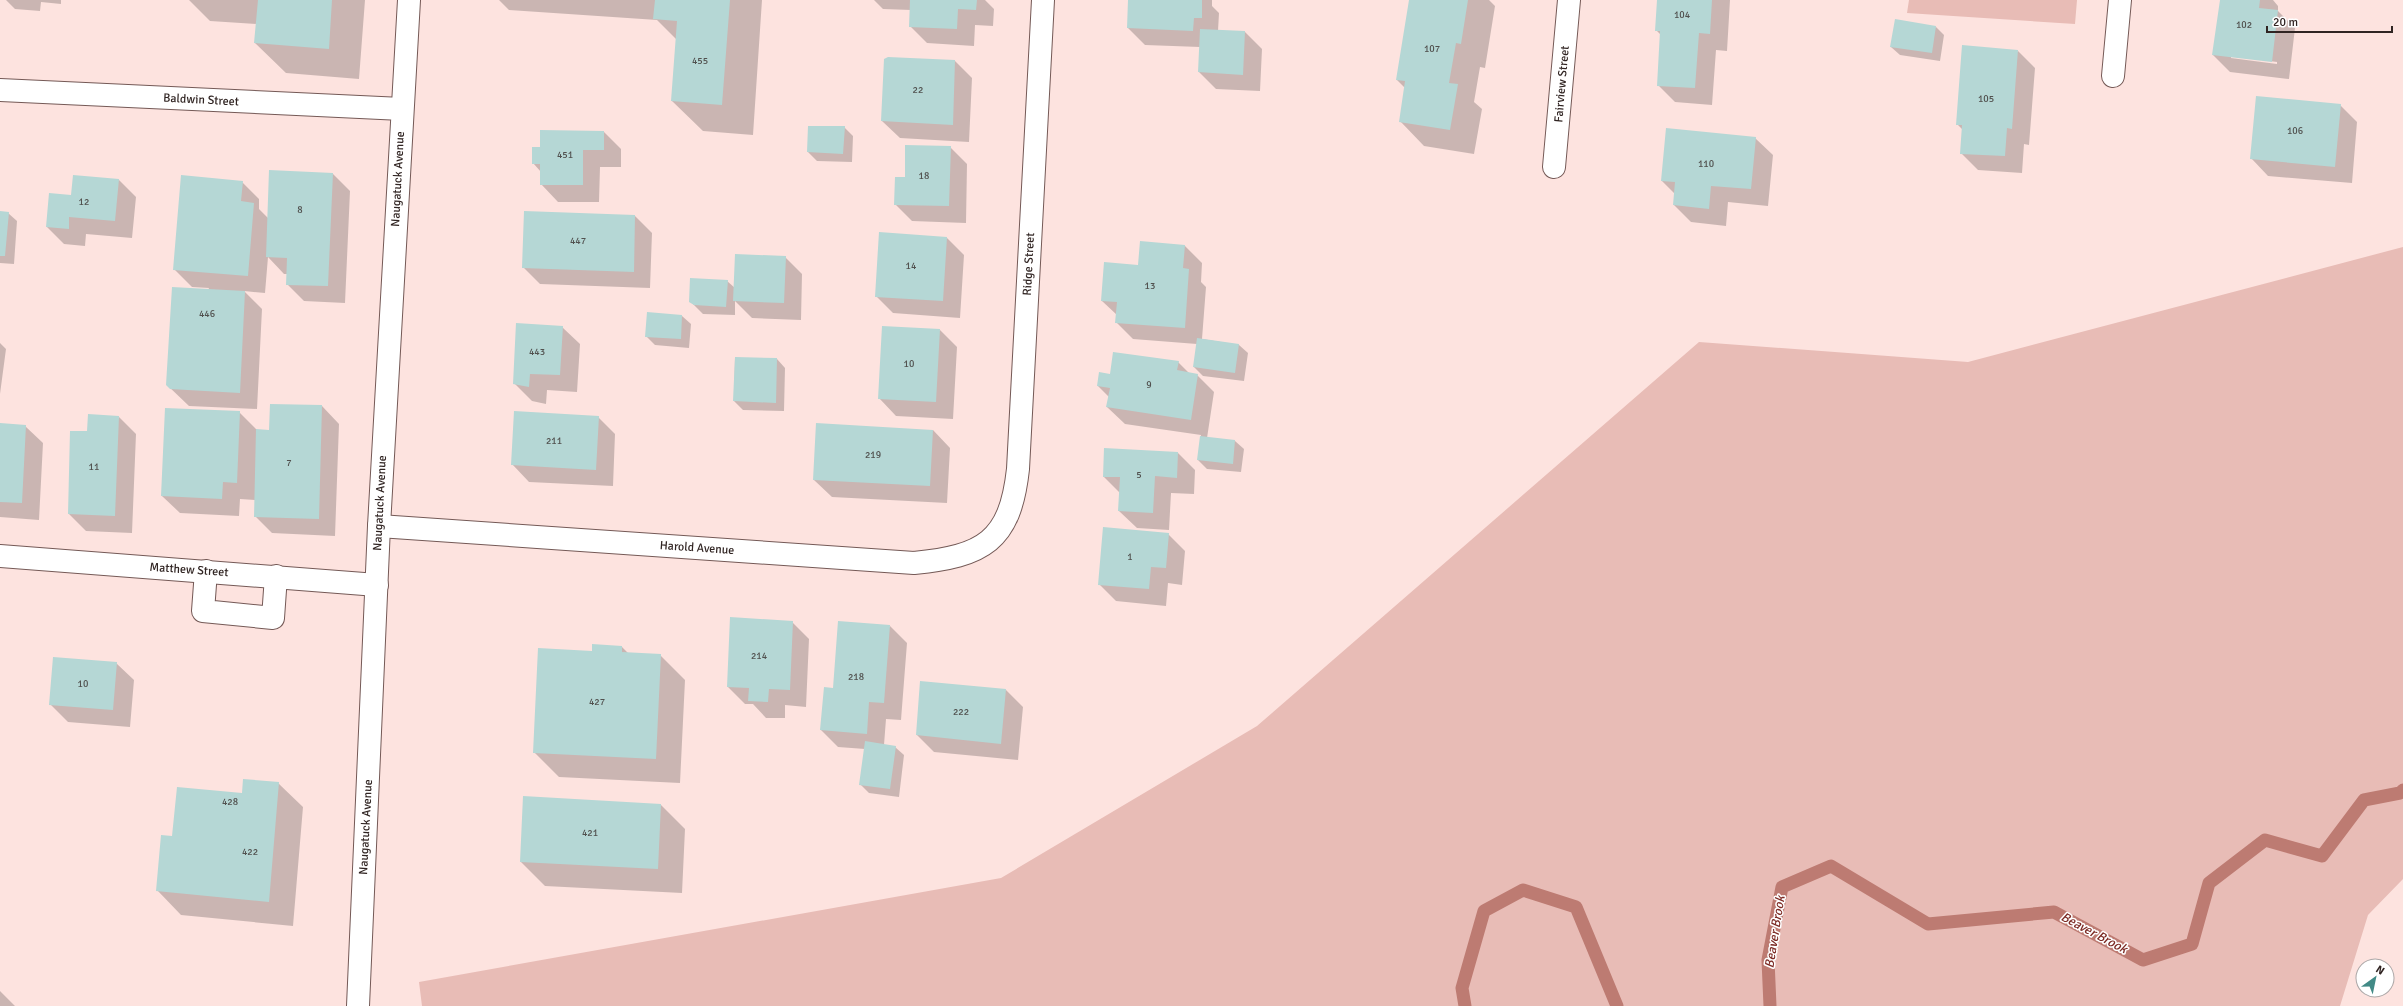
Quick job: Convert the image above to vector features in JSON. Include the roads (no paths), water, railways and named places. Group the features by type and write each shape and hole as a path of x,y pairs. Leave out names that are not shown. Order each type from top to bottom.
{"street":[{"name":"Naugatuck Avenue","path":"358,1006 379,526 409,0"},
{"name":"Ridge Street","path":"1004,525 1015,494 1018,469 1043,0"},
{"name":"Fairview Street","path":"1554,167 1569,0"},
{"path":"2113,76 2120,0"},
{"name":"Baldwin Street","path":"0,90 402,109"},
{"name":"Harold Avenue","path":"379,526 914,563 946,560 965,555 982,547 1004,525"},
{"name":"Matthew Street","path":"0,556 276,576 377,585"},
{"path":"206,571 204,611 273,618 276,576"}],"waterway":[{"name":"Beaver Brook","path":"1770,1006 1768,960 1782,887 1831,866 1928,924 2054,912 2143,960 2192,944 2209,883 2265,840 2322,856 2364,800 2400,793 2403,790"},
{"name":"Beaver Brook","path":"1465,1006 1462,988 1484,911 1523,890 1576,907 1617,1006"}]}
